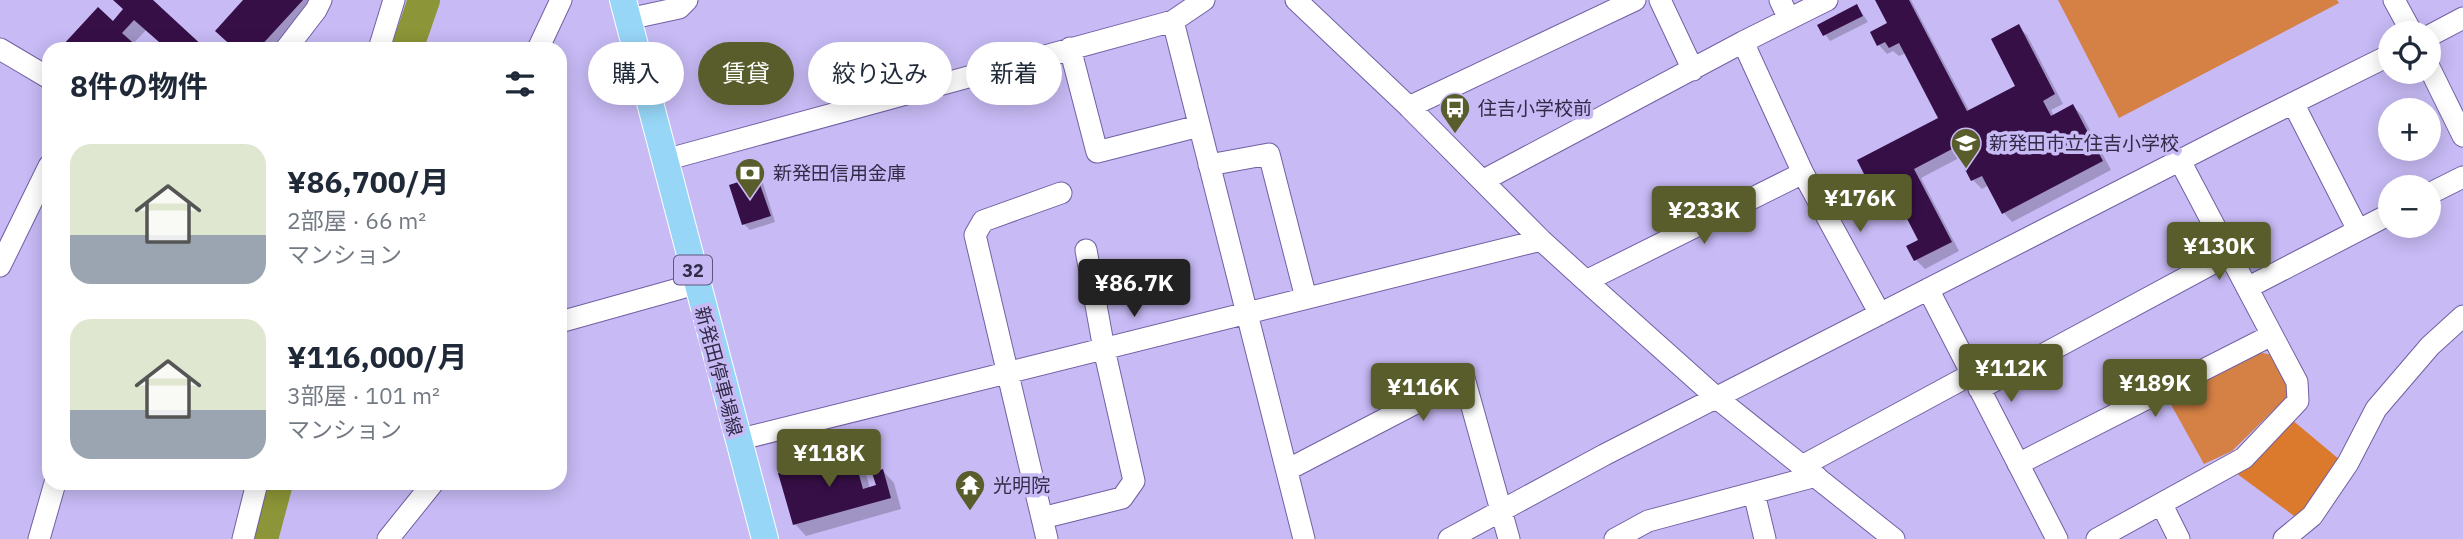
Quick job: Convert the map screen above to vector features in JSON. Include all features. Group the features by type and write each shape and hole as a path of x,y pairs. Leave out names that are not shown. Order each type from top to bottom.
{"main road":[{"name":"新発田停車場線","path":"626,9 765,539"}],"street":[{"path":"291,42 321,0"},
{"path":"381,42 394,0"},
{"path":"541,42 561,0"},
{"path":"626,9 679,8 687,0"},
{"path":"665,160 1069,47 1173,21 1204,0"},
{"path":"1296,0 1586,281 1717,398 1894,539"},
{"path":"1409,107 1635,0"},
{"path":"1660,0 1693,70"},
{"path":"1484,180 1743,42 1784,9 1827,0"},
{"path":"2394,0 2405,21"},
{"path":"2441,30 2463,18"},
{"path":"1173,21 1304,539"},
{"path":"1743,42 1803,173 1880,314"},
{"path":"1069,47 1097,152 1199,126"},
{"path":"0,50 42,74"},
{"path":"1450,539 1604,455 2378,61"},
{"path":"2437,84 2463,136"},
{"path":"2294,103 2358,230"},
{"path":"1209,165 1269,154 1306,298"},
{"path":"2097,539 2244,458 2298,401 2297,382 2180,161"},
{"path":"1586,281 1803,173"},
{"path":"2441,188 2463,177"},
{"path":"0,266 42,180"},
{"path":"1047,539 975,235 983,221 1060,193"},
{"path":"2247,288 2378,220"},
{"path":"737,440 1541,240"},
{"path":"1042,518 1122,498 1134,481 1104,349 1086,250"},
{"path":"1615,539 1648,520 1754,493 1809,471 1976,381 2228,255"},
{"path":"567,320 696,284"},
{"path":"1928,289 2057,539"},
{"path":"2284,539 2312,516 2348,463 2376,409 2430,346 2463,316"},
{"path":"2018,464 2272,335"},
{"path":"1287,470 1464,379 1509,539"},
{"path":"38,539 53,490"},
{"path":"243,539 255,490"},
{"path":"388,539 427,490"},
{"path":"1754,493 1765,539"},
{"path":"2162,505 2179,539"}],"shaded area":[{"path":"2058,0 2337,0 2339,3 2119,118"},
{"path":"2257,352 2273,355 2288,383 2289,395 2232,451 2204,464 2169,401"},
{"path":"2291,419 2340,460 2297,518 2236,473"}],"building":[{"path":"113,0 153,0 198,42 159,42 134,20 122,33 132,42 66,42 98,7 113,21 123,9"},
{"path":"243,0 303,0 264,42 227,42 215,31"},
{"path":"1875,0 1909,0 1967,111 2015,86 1991,39 2019,24 2055,94 2043,101 2051,116 2073,104 2103,161 2002,214 1982,176 1971,181 1954,148 1914,169 1952,242 1914,261 1906,246 1918,240 1889,184 1873,192 1857,160 1938,118 1899,43 1889,48 1885,42 1877,46 1870,32 1887,23"},
{"path":"1857,4 1863,16 1823,36 1817,25"},
{"name":"新発田信用金庫","path":"757,176 771,216 742,225 729,185"},
{"path":"853,453 863,489 876,485 872,473 883,469 891,498 793,525 778,473"}],"waterway":[{"path":"409,42 424,0"},
{"path":"262,539 275,490"}],"place":[{"name":"住吉小学校前","path":"1455,135"},
{"name":"新発田市立住吉小学校","path":"1966,170"},
{"name":"新発田信用金庫","path":"750,200"},
{"name":"光明院","path":"970,512"}]}
